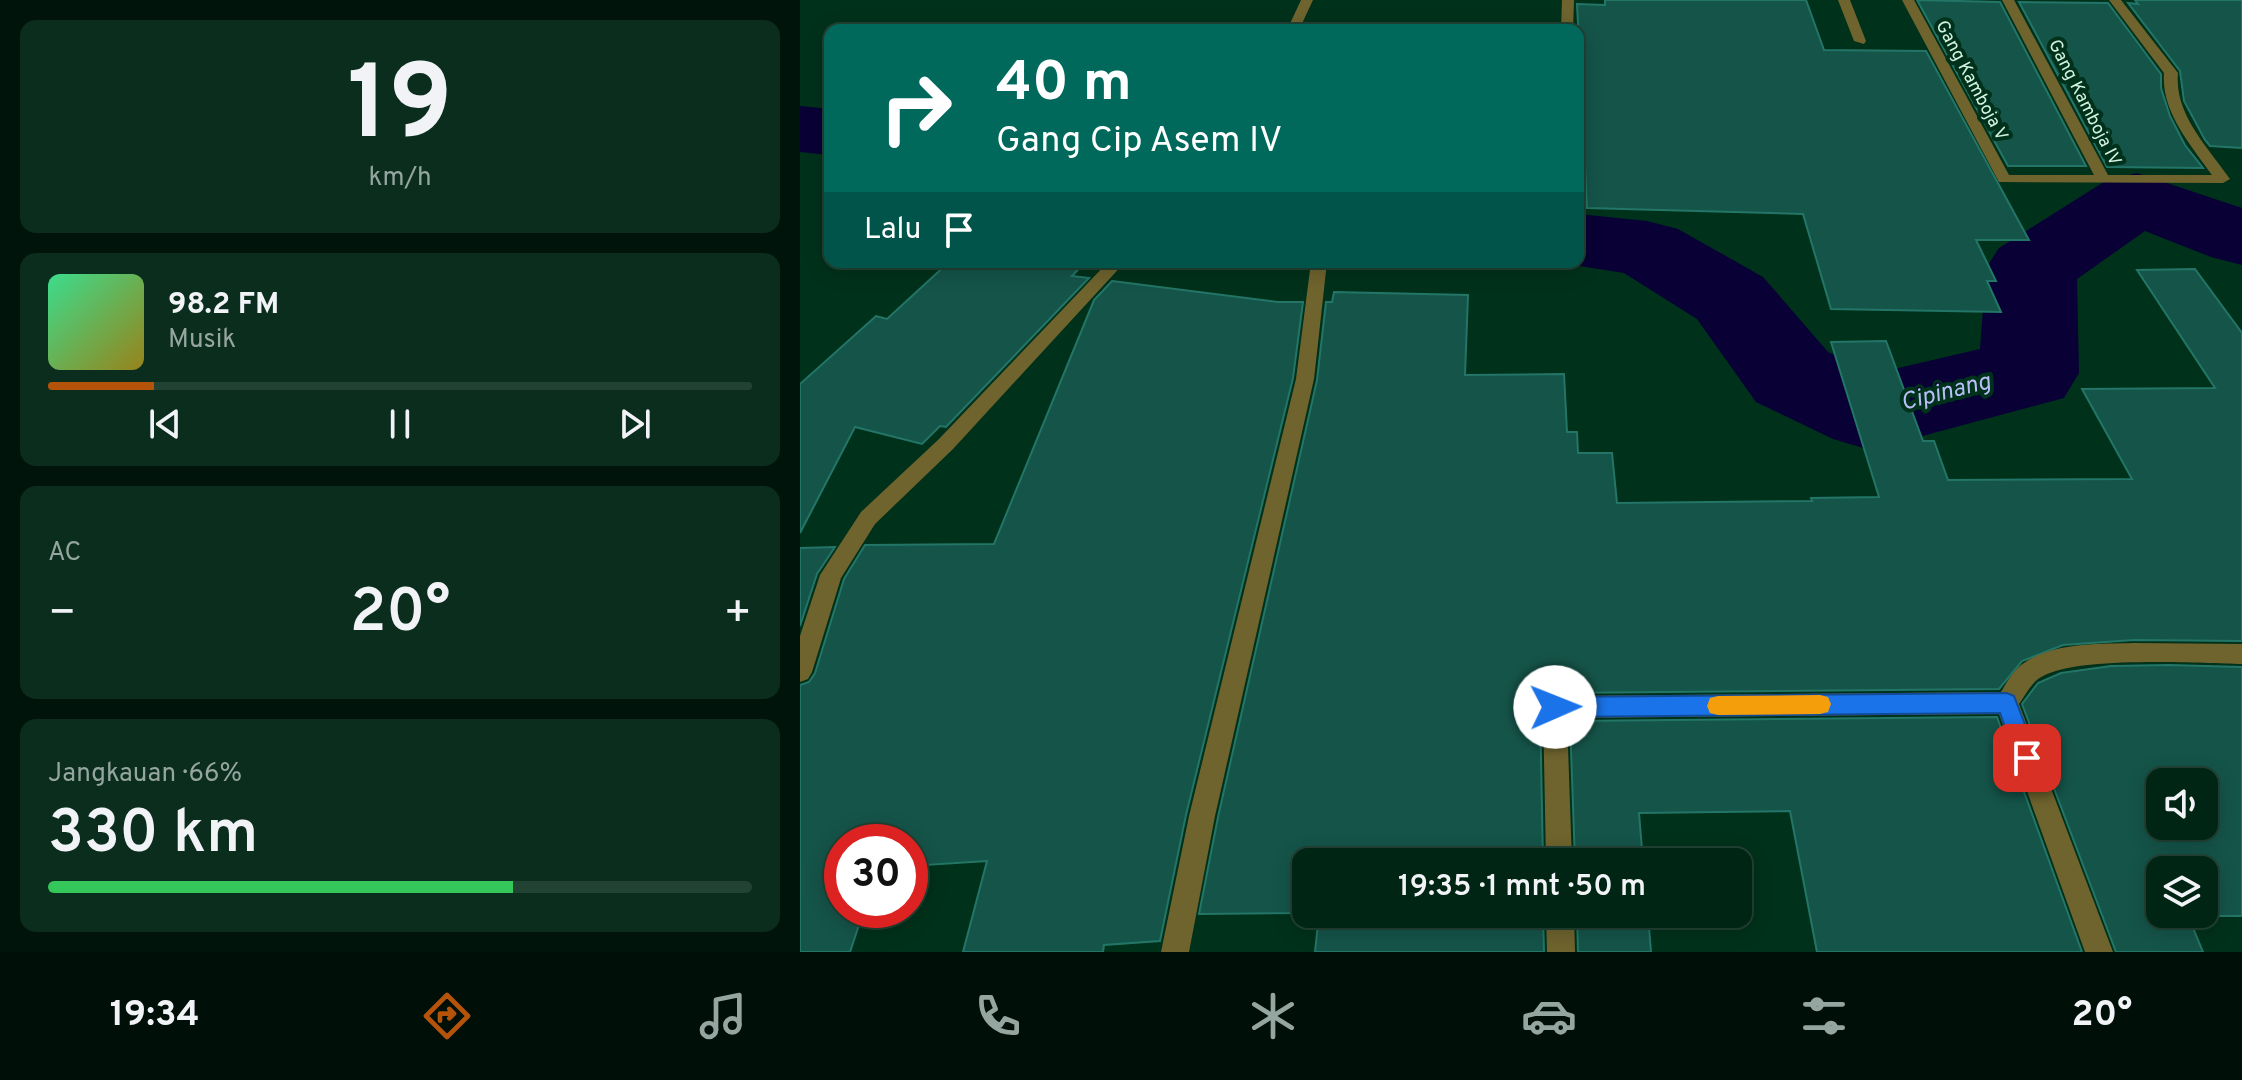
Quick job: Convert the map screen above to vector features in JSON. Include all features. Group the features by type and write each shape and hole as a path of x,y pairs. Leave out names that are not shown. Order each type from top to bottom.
{"street":[{"path":"1296,24 1307,0"},
{"path":"1567,24 1568,0"},
{"path":"1844,0 1860,41"},
{"name":"Gang Kamboja V","path":"1908,0 2004,179"},
{"name":"Gang Kamboja IV","path":"2004,179 2104,180 2008,0"},
{"path":"2104,180 2223,179 2175,108 2167,87 2171,73 2115,0"},
{"path":"800,672 831,575 868,518 946,444 1110,268"},
{"path":"1175,952 1202,816 1305,379 1318,268"},
{"path":"2007,703 2030,671 2043,664 2147,652 2242,654"},
{"path":"1559,848 1555,707 2007,703"},
{"path":"2007,703 2099,952"},
{"path":"1560,928 1561,952"}],"building":[{"path":"1605,0 1806,0 1824,50 1926,51 2029,240 1976,240 1996,281 1987,281 2001,312 1831,309 1803,214 1587,208 1584,24 1578,24 1577,4 1605,5"},
{"path":"1917,0 2000,2 2086,166 2008,166"},
{"path":"2135,0 2242,0 2242,148 2210,146 2205,140 2184,101 2180,71 2128,3 2138,4"},
{"path":"2019,2 2108,3 2161,74 2161,88 2170,116 2185,145 2203,168 2107,167"},
{"path":"942,268 1079,268 1072,276 1089,278 946,427 940,426 922,444 855,427 800,533 800,384 876,316 887,319"},
{"path":"2195,269 2242,333 2242,641 2134,640 2063,645 2022,661 1999,689 1554,693 1544,698 1540,707 1543,848 1292,848 1292,913 1199,914 1317,380 1326,302 1332,302 1334,292 1468,295 1465,375 1564,374 1567,432 1577,432 1578,453 1612,453 1617,503 1812,501 1811,498 1879,497 1831,342 1886,341 1923,441 1934,441 1948,480 2132,479 2082,389 2215,388 2137,270"},
{"path":"1112,281 1278,302 1303,302 1293,378 1186,815 1160,941 1104,945 1103,952 963,952 987,861 928,865 928,824 824,824 824,928 858,928 850,952 800,952 800,685 809,682 815,673 844,579 865,545 994,544 1094,300"},
{"path":"835,547 817,574 800,626 800,548"},
{"path":"2111,666 2242,667 2242,916 2218,916 2218,856 2146,856 2146,928 2193,928 2203,952 2116,952 2022,704 2038,683 2061,673"},
{"path":"1997,717 2082,952 1817,952 1790,811 1639,813 1642,848 1575,848 1570,721"},
{"path":"1318,928 1543,928 1544,952 1315,952"},
{"path":"1577,928 1649,928 1651,952 1578,952"}],"waterway":[{"name":"Cipinang","path":"800,129 824,131"},
{"name":"Cipinang","path":"1584,242 1647,248 1730,298 1792,377 1870,412 2029,373 2031,268 2137,198 2242,238"}],"slow traffic":[{"path":"1718,706 1820,704"}],"route":[{"path":"1555,707 2007,703 2027,758"}]}
